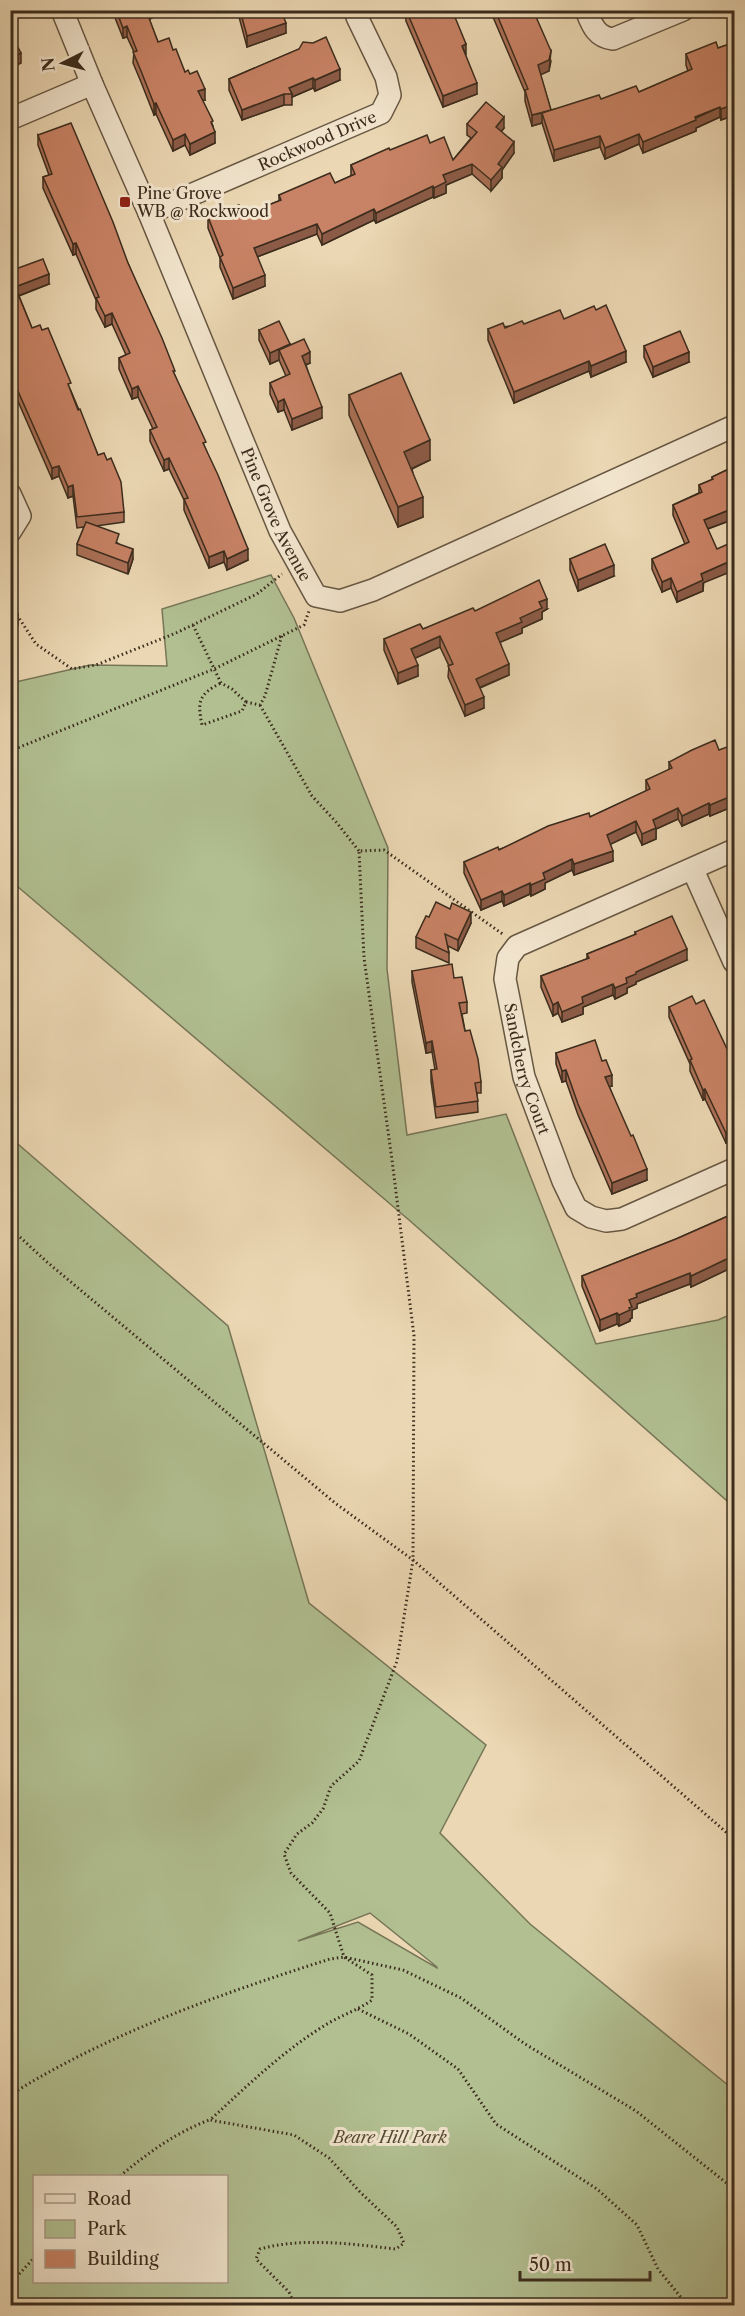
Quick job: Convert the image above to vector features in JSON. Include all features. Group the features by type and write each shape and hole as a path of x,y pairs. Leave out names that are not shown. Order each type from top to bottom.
{"street":[{"name":"Pine Grove Avenue","path":"62,10 149,213 280,531 316,596 340,601 373,590 735,426"},
{"name":"Rockwood Drive","path":"149,213 381,113 390,95 386,77 357,17 358,10"},
{"path":"586,10 592,27 598,34 613,39 683,10"},
{"path":"10,119 92,84"},
{"path":"10,494 20,516 10,532"},
{"path":"517,946 735,850"},
{"path":"693,870 735,962"},
{"name":"Sandcherry Court","path":"517,946 508,958 505,979 524,1077 563,1181 576,1208 591,1217 606,1221 622,1220 735,1169"}],"path":[{"path":"15,611 36,644 72,669 96,665 193,625 256,594 297,562"},
{"path":"10,751 214,669 304,625 316,596"},
{"path":"121,2175 161,2144 188,2128 210,2120 289,2050 329,2023 372,2000 372,1975 344,1957 330,1913 291,1873 284,1854 297,1834 312,1823 323,1809 331,1786 359,1761 397,1661 413,1560 414,1336 364,958 359,851 312,796 260,705 246,702 232,689 221,683 193,625"},
{"path":"260,705 265,696 282,635"},
{"path":"221,683 206,691 201,701 202,725 242,711 246,702"},
{"path":"359,851 384,850 517,946"},
{"path":"10,1228 56,1270 335,1503 413,1560 735,1839"},
{"path":"10,2095 30,2082 121,2035 238,1989 330,1959 344,1957 403,1970 461,1998 525,2044 636,2111 735,2189"},
{"path":"358,2009 409,2034 458,2069 496,2124 597,2188 637,2225 658,2269 688,2306"},
{"path":"210,2120 294,2135 329,2158 397,2227 404,2243 396,2249 324,2242 291,2243 260,2249 256,2259 289,2292 296,2306"},
{"path":"10,2284 33,2259"}],"green space":[{"path":"271,575 294,618 388,848 387,969 407,1135 506,1114 596,1344 718,1320 734,1313 734,1507 409,1220 11,881 11,683 90,665 167,666 162,609"},
{"name":"Beare Hill Park","path":"11,1138 228,1326 309,1603 486,1745 440,1833 530,1924 734,2090 734,2305 11,2305","holes":["370,1913 437,1967 358,1922 298,1941"]}],"building":[{"path":"116,10 146,10 158,42 169,38 185,72 188,70 190,74 197,71 205,89 198,91 213,121 211,122 215,132 190,144 185,134 173,140 156,103 154,104 133,52 137,51 127,26 123,28"},
{"path":"240,10 281,10 286,23 247,36"},
{"path":"406,10 452,10 466,44 462,46 477,83 443,96"},
{"path":"495,10 533,10 551,51 549,60 538,65 551,110 532,115 525,90 528,89"},
{"path":"10,33 21,53 10,58"},
{"path":"326,37 340,69 289,88 292,94 284,94 242,110 229,79 299,49 303,42 313,43"},
{"path":"716,42 718,48 735,42 735,96 733,97 735,104 695,117 696,120 643,142 639,134 605,148 600,136 554,150 542,113 599,95 601,99 636,86 639,92 692,69 686,54"},
{"path":"486,102 504,117 496,127 514,142 498,164 502,167 491,180 472,164 443,175 446,182 434,188 433,186 376,213 374,209 322,234 317,224 254,248 265,275 233,288 220,257 223,255 208,217 239,205 243,215 281,200 279,195 330,173 335,183 355,174 351,165 389,148 390,150 427,135 430,143 444,137 453,160 477,132 467,124"},
{"path":"71,123 128,263 162,338 175,371 173,371 206,442 203,443 248,549 227,559 224,551 209,557 184,499 188,498 169,458 164,460 150,430 157,427 138,386 132,389 119,358 130,353 112,313 105,316 96,298 99,297 76,243 73,244 43,177 52,174 38,135"},
{"path":"43,259 49,274 15,287 32,328 40,325 42,330 48,328 71,383 68,384 78,410 80,409 98,455 104,453 107,460 111,458 121,482 124,512 77,517 73,485 68,487 59,466 52,468 10,373 10,271"},
{"path":"606,305 626,351 591,366 589,361 514,392 488,329 503,323 505,328 522,321 524,324 560,310 564,319 594,306 596,310"},
{"path":"279,321 290,344 270,353 259,330"},
{"path":"680,331 689,352 653,367 644,346"},
{"path":"304,339 310,352 302,356 322,407 292,419 284,399 278,402 270,383 290,374 279,350"},
{"path":"401,373 430,440 404,452 423,497 398,507 349,395"},
{"path":"735,466 735,512 731,514 729,510 704,520 717,549 735,541 735,559 701,574 703,580 677,592 671,578 662,582 652,559 689,542 673,505 702,492 699,485"},
{"path":"86,522 119,534 116,543 133,549 128,563 77,544"},
{"path":"605,544 614,565 578,580 570,559"},
{"path":"539,580 547,599 539,602 542,608 520,618 522,622 496,633 509,664 476,679 484,697 465,705 448,666 453,664 440,636 411,649 418,665 398,673 384,639 420,624 423,629 473,608 475,611"},
{"path":"10,598 18,614 10,618"},
{"path":"715,740 719,750 735,744 735,790 732,791 734,795 710,805 709,803 682,816 678,808 653,820 656,828 642,834 636,821 607,835 613,851 574,864 572,859 543,873 545,879 504,895 502,891 481,900 464,862 498,847 499,850 548,826 589,813 590,817 650,789 646,780 672,768 669,762"},
{"path":"436,902 450,909 452,903 471,912 458,940 445,934 449,953 416,937"},
{"path":"672,916 687,949 636,972 626,978 627,983 615,988 613,984 582,997 583,1003 562,1012 558,1002 553,1005 541,976 589,958 587,954"},
{"path":"452,964 454,978 462,977 467,1002 459,1003 465,1031 470,1030 478,1059 481,1082 475,1083 478,1101 436,1107 431,1070 437,1069 432,1041 426,1043 412,971"},
{"path":"692,996 696,1004 704,1000 735,1066 735,1129 726,1133 705,1089 703,1090 669,1007"},
{"path":"595,1040 602,1061 606,1060 612,1075 605,1077 647,1169 612,1183 566,1070 562,1071 556,1053"},
{"path":"735,1213 735,1255 691,1276 690,1273 636,1294 637,1297 629,1300 632,1307 629,1308 630,1310 600,1320 582,1276"}],"place":[{"name":"Pine Grove WB @ Rockwood","path":"125,202"}]}
